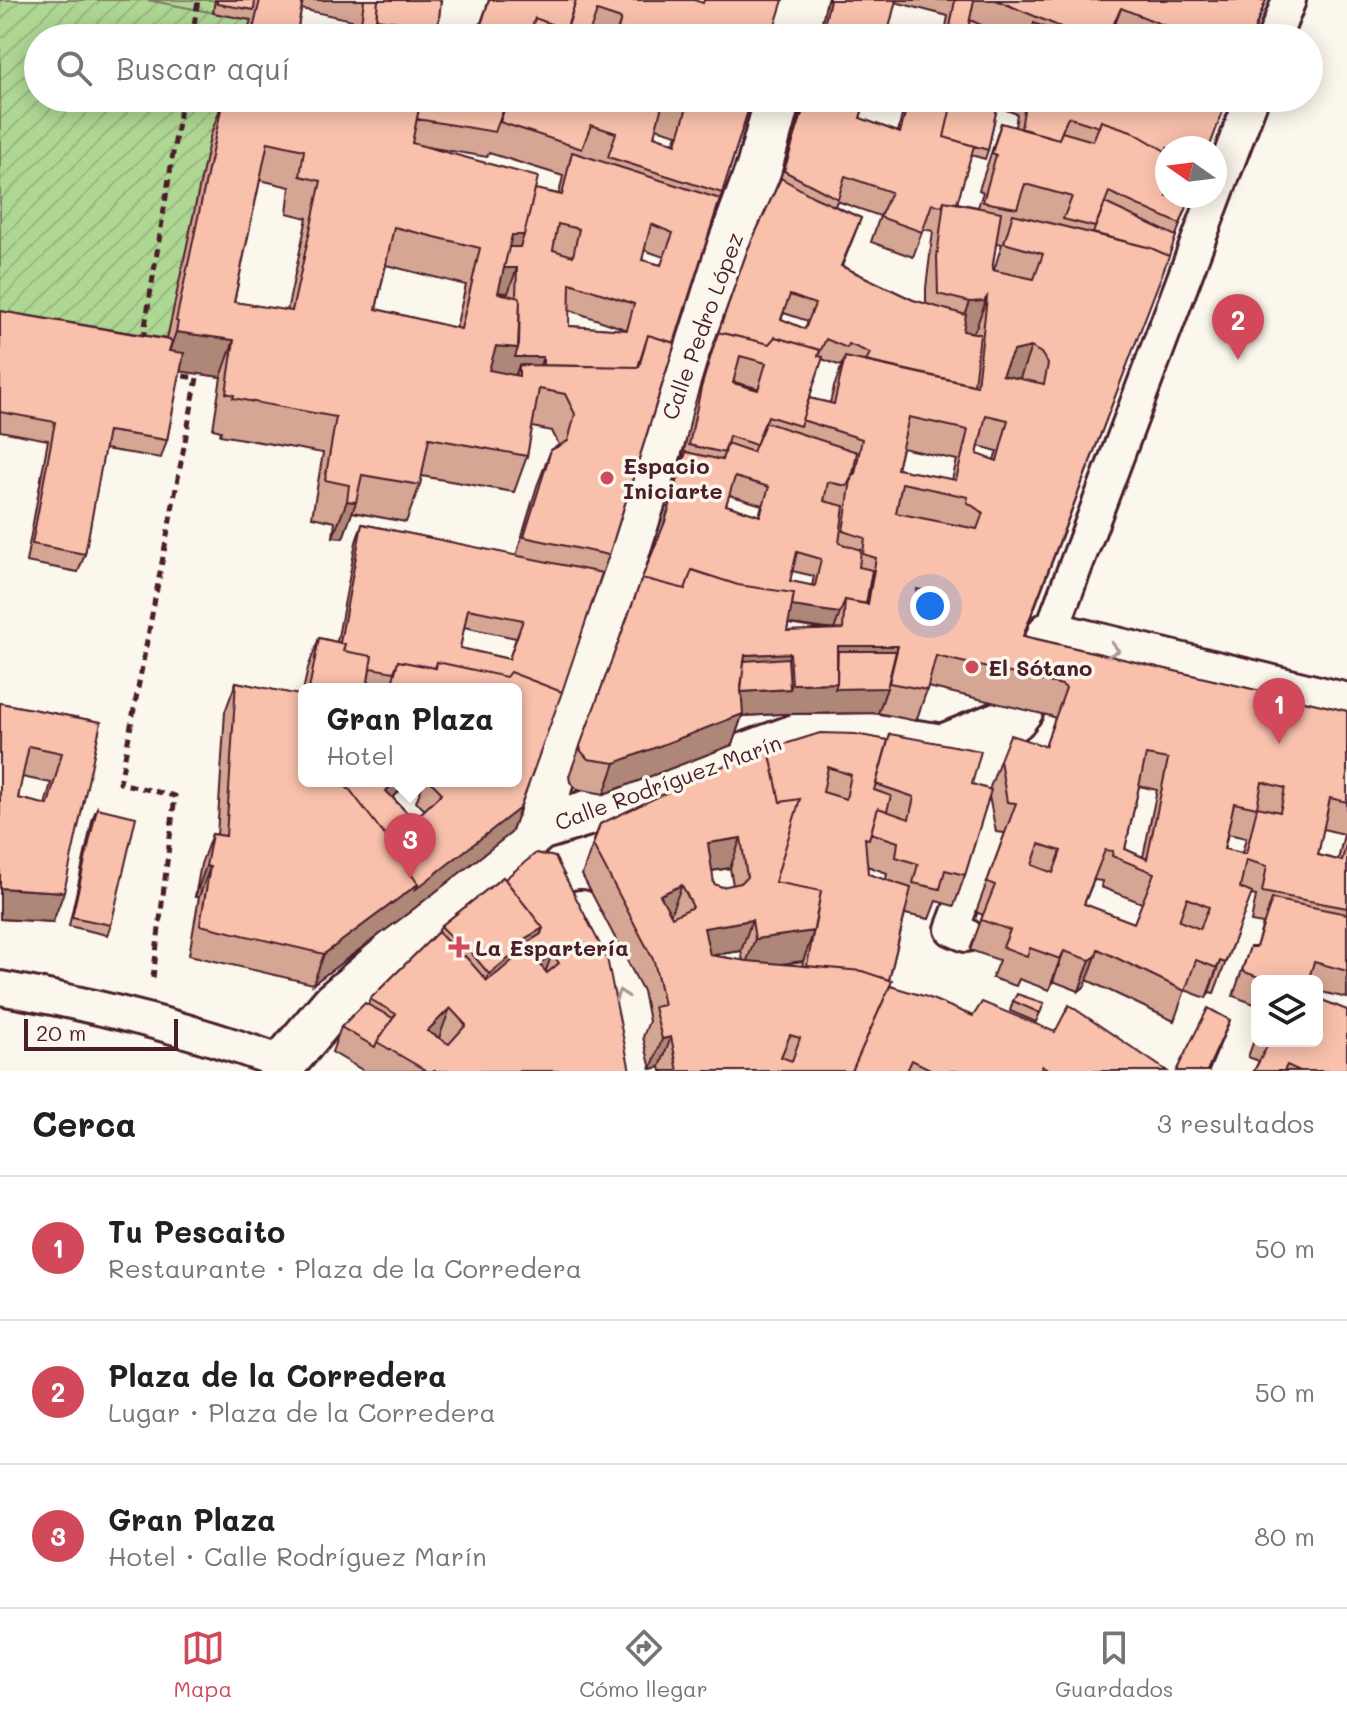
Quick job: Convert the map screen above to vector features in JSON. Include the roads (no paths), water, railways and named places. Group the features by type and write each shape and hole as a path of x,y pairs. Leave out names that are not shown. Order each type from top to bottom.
{"street":[{"path":"798,24 805,0"},
{"path":"1280,24 1289,0"},
{"name":"Calle Pedro López","path":"539,828 554,767 578,706 688,358 759,168 774,112"},
{"path":"1227,164 1247,112"},
{"path":"966,935 952,929 989,833 977,793 1026,685 1210,208"},
{"path":"1026,685 1347,706"},
{"name":"Calle Rodríguez Marín","path":"287,1068 334,1004 539,828 604,808 795,737 870,736 943,747 1026,685"},
{"path":"539,828 621,992 639,1071"},
{"path":"0,988 148,1019 232,1044 287,1068"}],"place":[{"name":"Plaza de la Corredera","path":"1238,360"},
{"name":"Espacio Iniciarte","path":"607,478"},
{"name":"El Sótano","path":"972,667"},
{"name":"Tu Pescaito","path":"1279,744"},
{"name":"Gran Plaza","path":"410,879"},
{"name":"La Espartería","path":"459,947"}]}
